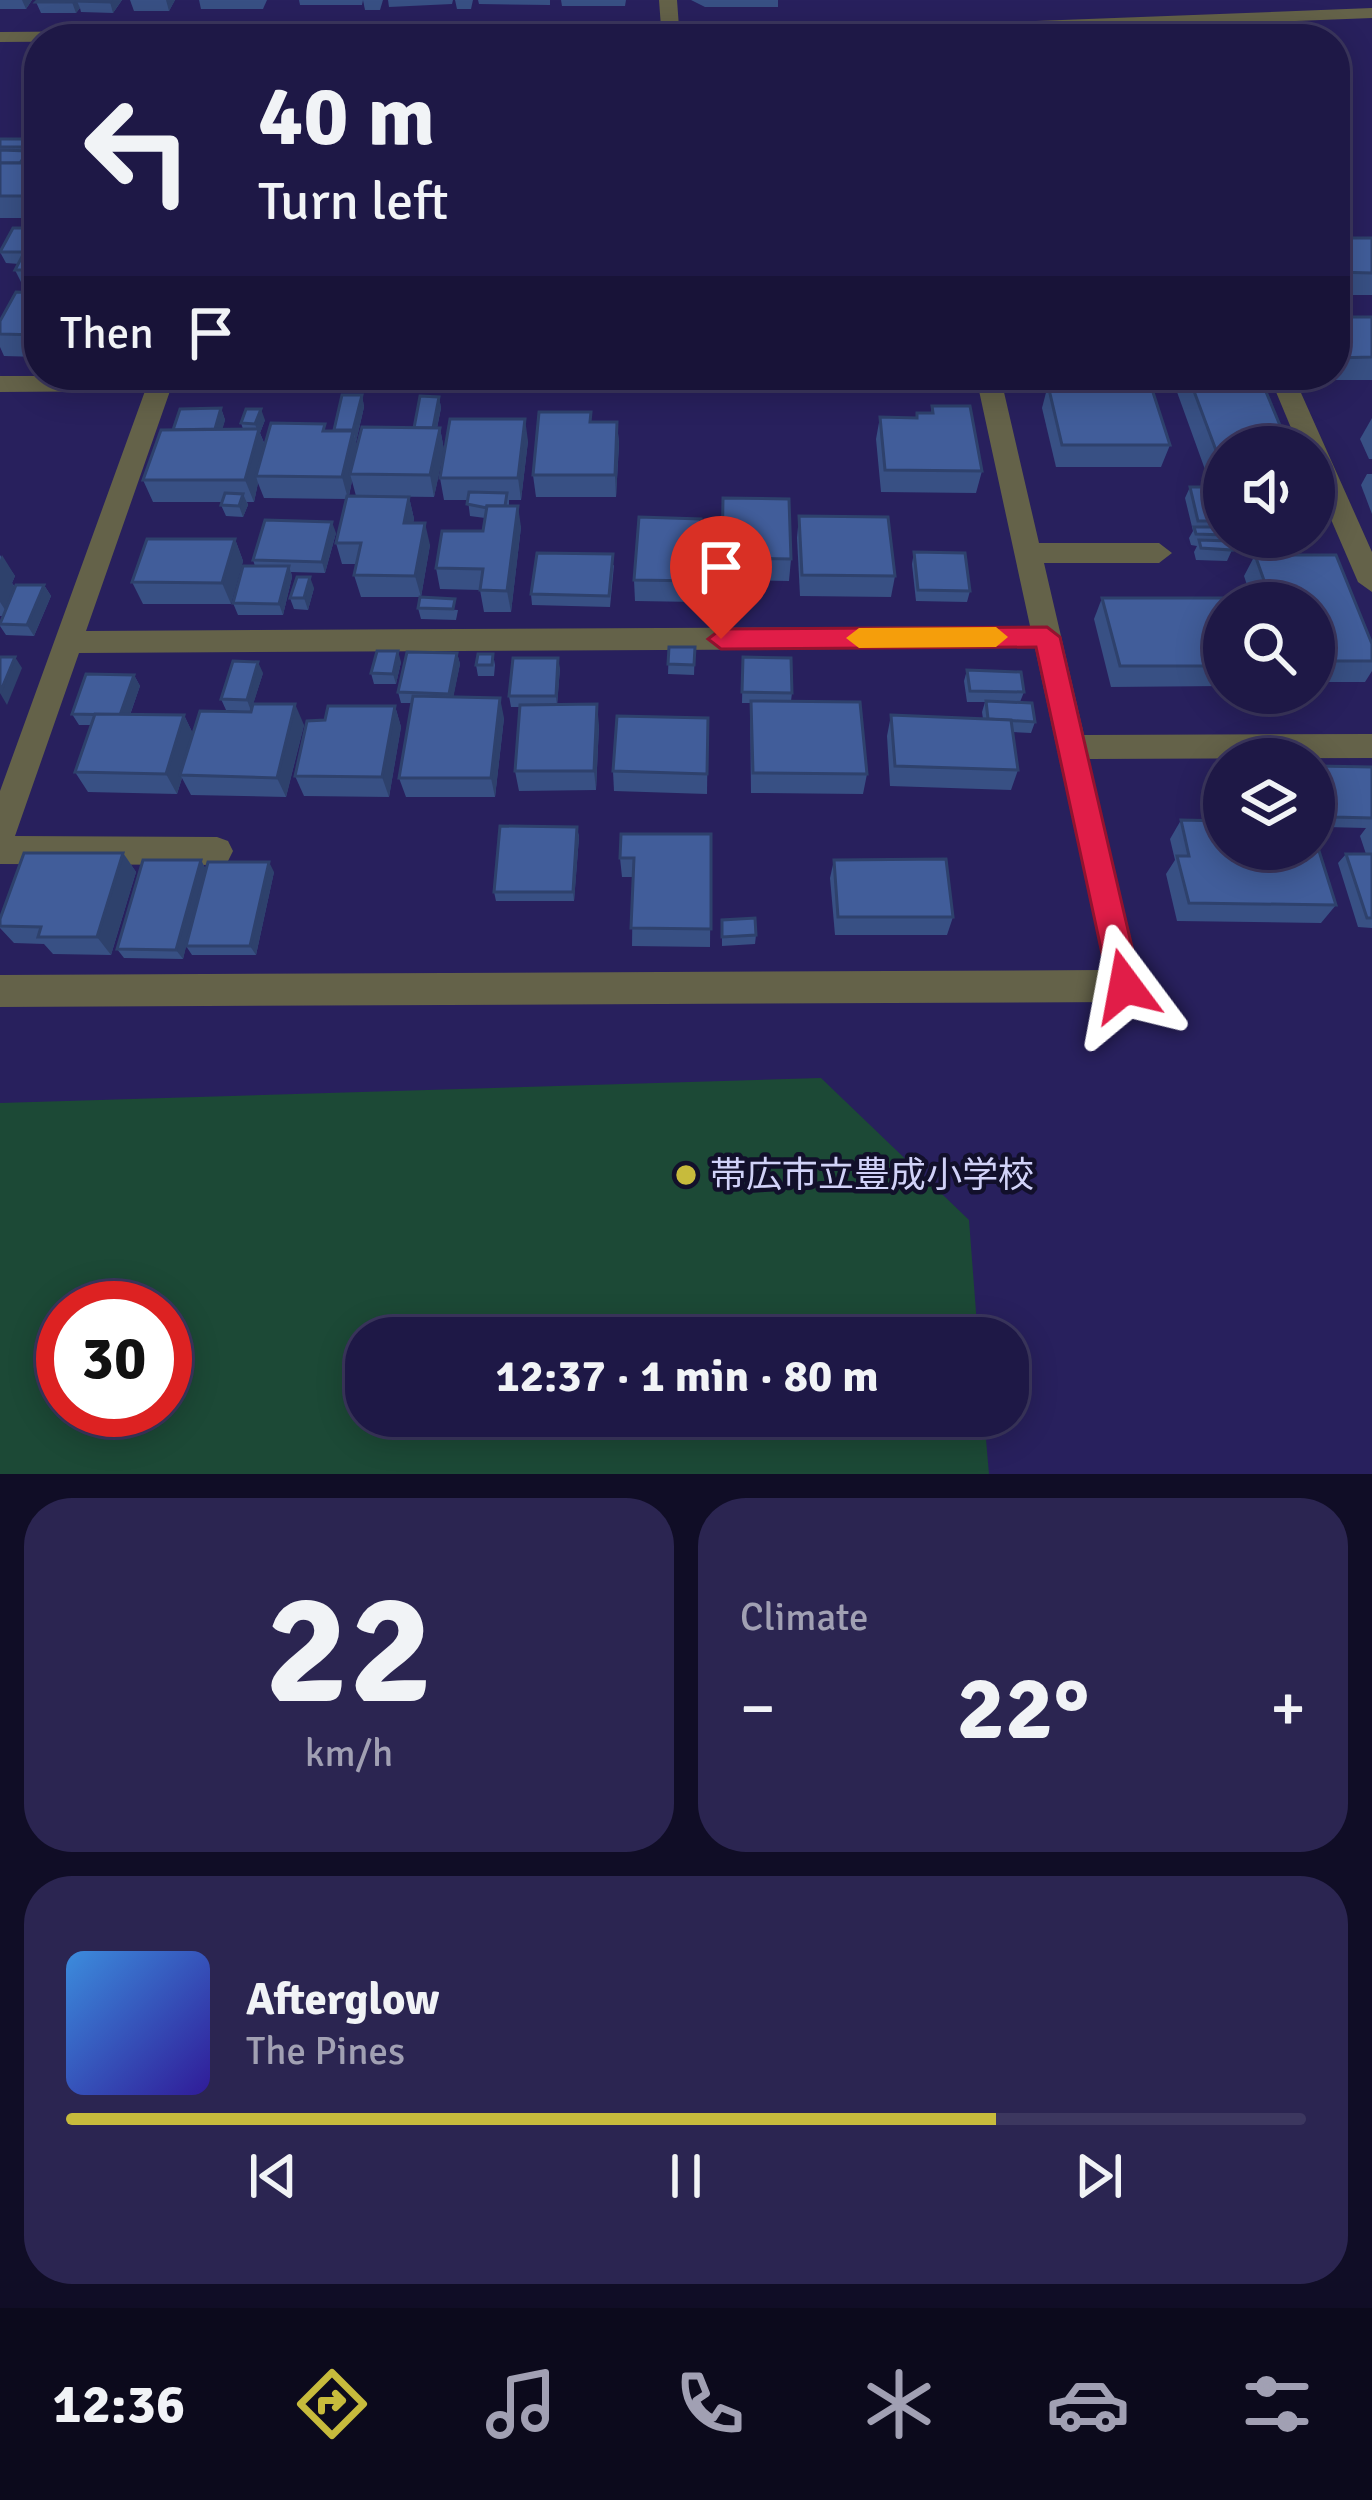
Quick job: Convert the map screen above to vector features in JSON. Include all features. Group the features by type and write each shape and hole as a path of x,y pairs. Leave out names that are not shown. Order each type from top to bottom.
{"street":[{"path":"1067,24 1272,7 1372,13"},
{"path":"1124,20 1126,24"},
{"path":"0,835 158,390"},
{"path":"0,991 1125,986 991,390"},
{"path":"1287,390 1303,426"},
{"path":"1335,499 1372,582"},
{"path":"1028,553 1159,554"},
{"path":"69,642 1047,637"},
{"path":"1072,747 1372,746"},
{"path":"0,850 217,851"}],"green space":[{"path":"821,1078 969,1220 976,1317 345,1317 345,1437 986,1437 989,1474 0,1474 0,1103"}],"building":[{"path":"0,139 24,139 24,147 0,147"},
{"path":"0,150 24,151 20,163 0,163"},
{"path":"0,163 24,163 24,196 0,196"},
{"path":"13,228 24,228 22,252 0,252"},
{"path":"1350,238 1372,238 1372,273 1350,272"},
{"path":"16,292 24,292 24,335 0,334 0,321"},
{"path":"1350,317 1372,317 1372,357 1350,358"},
{"path":"1049,390 1152,390 1170,445 1062,445"},
{"path":"1194,390 1265,390 1280,426 1207,426"},
{"path":"342,395 362,395 353,430 334,430"},
{"path":"420,396 439,397 433,428 414,428"},
{"path":"932,406 970,406 982,471 885,470 880,417 917,418 917,413 933,413"},
{"path":"221,408 215,429 173,430 180,409"},
{"path":"246,409 261,409 255,424 241,423"},
{"path":"539,412 591,412 590,422 617,422 615,475 533,475"},
{"path":"450,419 525,419 518,478 440,478"},
{"path":"271,423 325,424 323,431 353,431 342,477 256,476"},
{"path":"362,427 440,428 430,475 350,474"},
{"path":"259,429 245,480 143,480 161,430"},
{"path":"1190,487 1203,487 1203,521 1198,521"},
{"path":"469,492 507,493 505,506 467,504"},
{"path":"225,493 243,494 239,506 221,505"},
{"path":"347,496 409,497 404,523 425,523 415,576 354,575 361,543 336,543"},
{"path":"723,498 789,499 791,559 722,558"},
{"path":"487,506 518,506 507,591 480,590 483,569 436,568 442,531 483,531"},
{"path":"799,516 888,517 895,576 802,575"},
{"path":"639,517 701,519 699,581 634,580"},
{"path":"265,520 332,522 322,562 253,560"},
{"path":"147,539 235,539 222,583 132,582"},
{"path":"914,552 965,553 970,591 918,590"},
{"path":"537,553 613,554 609,596 531,594"},
{"path":"1336,555 1372,644 1372,661 1335,661 1335,582 1265,582 1256,558"},
{"path":"243,566 289,566 279,604 233,603"},
{"path":"297,577 310,577 304,598 290,598"},
{"path":"16,585 44,585 27,625 0,624"},
{"path":"420,597 455,599 453,609 418,608"},
{"path":"1102,598 1203,598 1203,666 1120,666"},
{"path":"669,647 695,647 694,665 668,664"},
{"path":"377,651 398,651 393,674 371,673"},
{"path":"407,652 457,653 449,694 398,692"},
{"path":"478,654 493,654 492,665 476,665"},
{"path":"0,657 15,657 0,693"},
{"path":"743,657 791,658 792,693 742,692"},
{"path":"513,658 558,658 556,696 509,696"},
{"path":"233,661 258,662 247,700 221,699"},
{"path":"967,670 1021,672 1024,692 970,691"},
{"path":"86,674 134,675 120,715 72,714"},
{"path":"413,696 500,698 491,778 399,778"},
{"path":"751,701 860,702 867,774 753,773"},
{"path":"986,701 1032,703 1035,722 988,719"},
{"path":"253,704 295,704 277,778 180,775 200,711 251,712"},
{"path":"597,704 594,771 515,771 520,705"},
{"path":"328,706 395,706 382,777 295,776 307,721 325,720"},
{"path":"95,714 184,715 166,774 75,772"},
{"path":"891,715 1011,720 1018,770 895,766"},
{"path":"617,716 708,718 707,774 613,771"},
{"path":"1335,766 1372,767 1372,818 1335,817"},
{"path":"1181,820 1203,821 1203,870 1325,870 1336,905 1189,903 1177,856 1189,856"},
{"path":"500,826 577,827 573,892 494,892"},
{"path":"621,834 711,834 711,929 631,928 634,858 620,858"},
{"path":"24,853 123,853 97,937 38,937 41,927 0,926"},
{"path":"1346,854 1372,854 1372,918 1367,918"},
{"path":"946,859 953,917 838,917 834,860"},
{"path":"143,860 201,860 176,950 117,949"},
{"path":"208,862 269,862 250,946 186,946"},
{"path":"755,918 756,935 722,937 722,920"}],"slow traffic":[{"path":"859,638 996,637"}],"place":[{"name":"帯広市立豊成小学校","path":"686,1175"}],"route":[{"path":"721,639 1047,637 1125,986"}]}
